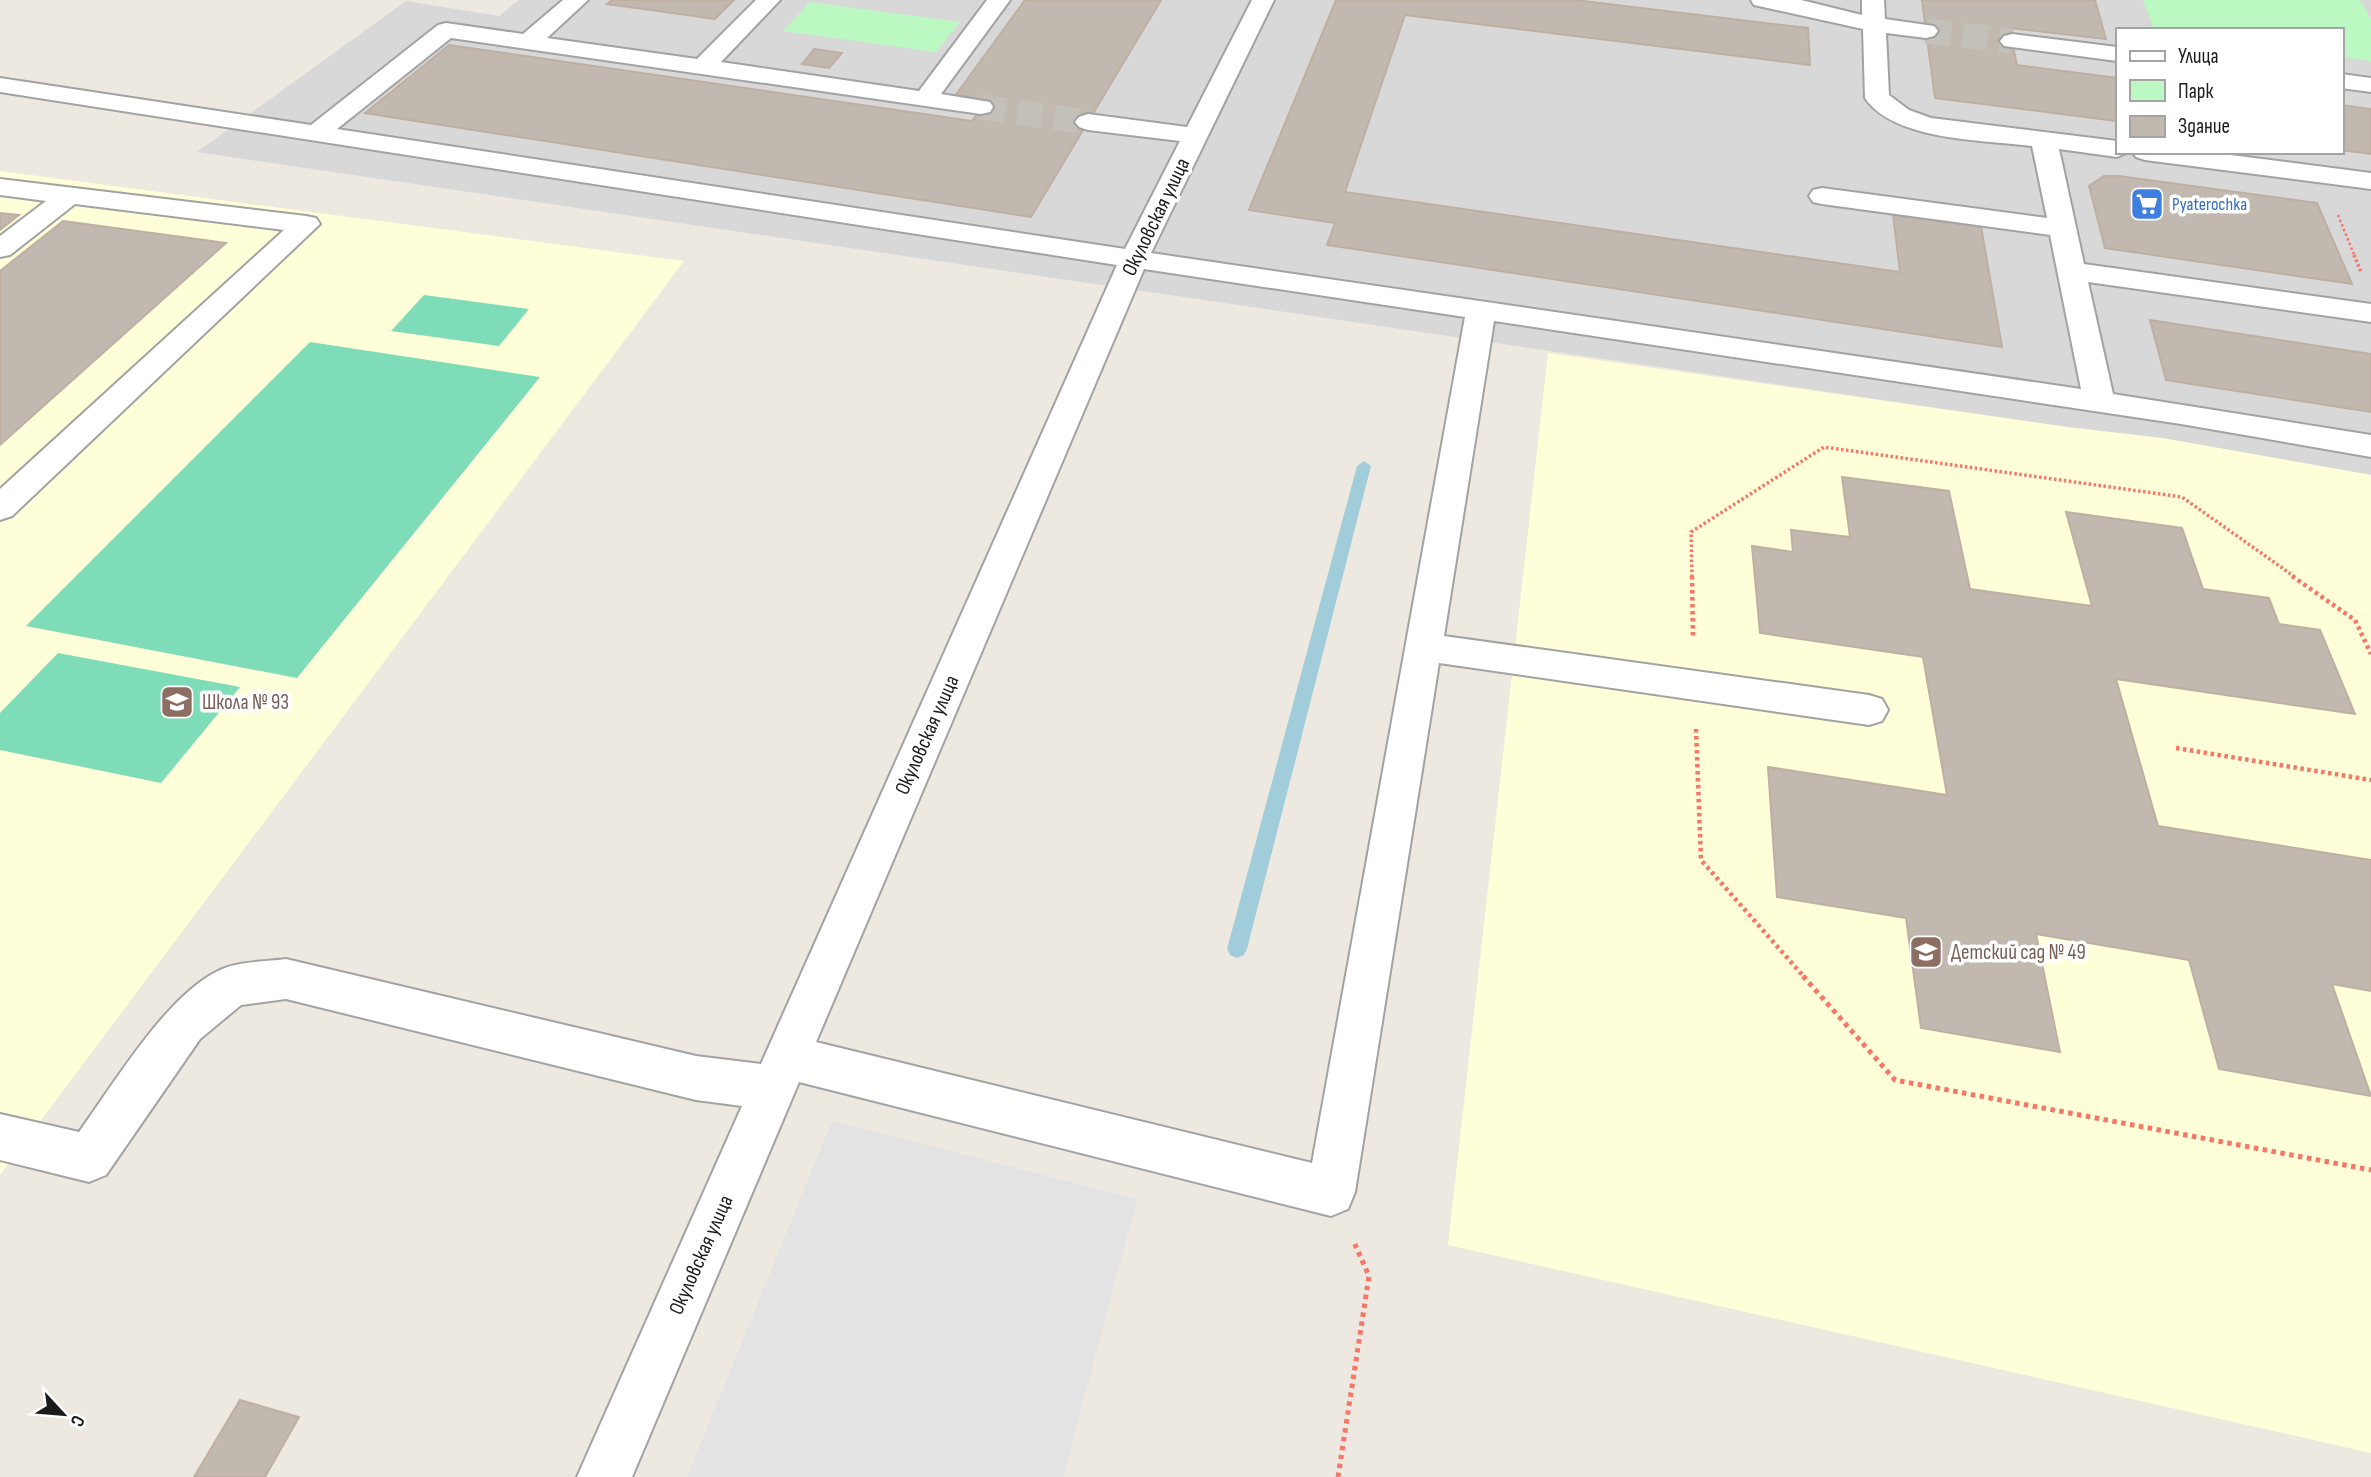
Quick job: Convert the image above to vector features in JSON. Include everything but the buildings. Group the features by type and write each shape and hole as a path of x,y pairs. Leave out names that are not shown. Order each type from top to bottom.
{"street":[{"path":"528,42 577,0"},
{"path":"703,67 769,0"},
{"path":"925,99 999,0"},
{"name":"Окуловская улица","path":"604,1477 1134,260 1264,0"},
{"path":"1762,0 1873,12 1926,31"},
{"path":"1873,12 1877,98 1900,115 1926,125 2116,149"},
{"path":"315,134 446,30 981,107"},
{"path":"2012,41 2116,54"},
{"path":"2343,81 2371,85"},
{"path":"0,85 1134,260 2181,414 2371,446"},
{"path":"1088,122 1195,136"},
{"path":"2044,140 2100,404"},
{"path":"2161,154 2371,181"},
{"path":"0,187 306,224 0,508"},
{"path":"0,249 69,196"},
{"path":"1822,196 2064,229"},
{"path":"2072,271 2371,313"},
{"path":"0,1137 89,1158 184,1024 232,986 286,979 696,1078 780,1073 1331,1192 1481,311"},
{"path":"1424,647 1869,710"}],"path":[{"path":"2333,205 2364,276"},
{"path":"2371,654 2355,620 2182,497 1824,447 1692,532 1694,685 1701,860 1895,1080 2371,1170"},
{"path":"2176,748 2371,780"},
{"path":"1331,1192 1369,1276 1338,1477"}],"shaded area":[{"path":"519,0 2371,0 2371,475 2162,438 2067,427 197,152 406,1 499,16"},
{"name":"Школа № 93","path":"0,171 684,261 0,1175"},
{"name":"Детский сад № 49","path":"1548,353 2067,427 2162,438 2371,475 2371,1453 1448,1245"},
{"path":"832,1121 1137,1199 1063,1477 687,1477"}],"green space":[{"path":"2143,0 2360,0 2371,19 2371,61 2343,57 2343,28 2153,28"},
{"path":"810,2 960,22 936,52 783,31"},
{"path":"424,295 529,309 499,346 391,331"},
{"path":"310,342 540,377 297,678 26,626"},
{"path":"58,653 240,687 161,783 0,750 0,713"}],"waterway":[{"path":"1237,949 1364,466"}],"tunnel":[{"path":"1926,31 2012,41"},
{"path":"981,107 1088,122"}],"place":[{"name":"Pyaterochka","path":"2147,204"},
{"name":"Школа № 93","path":"177,702"},
{"name":"Детский сад № 49","path":"1926,952"}]}
